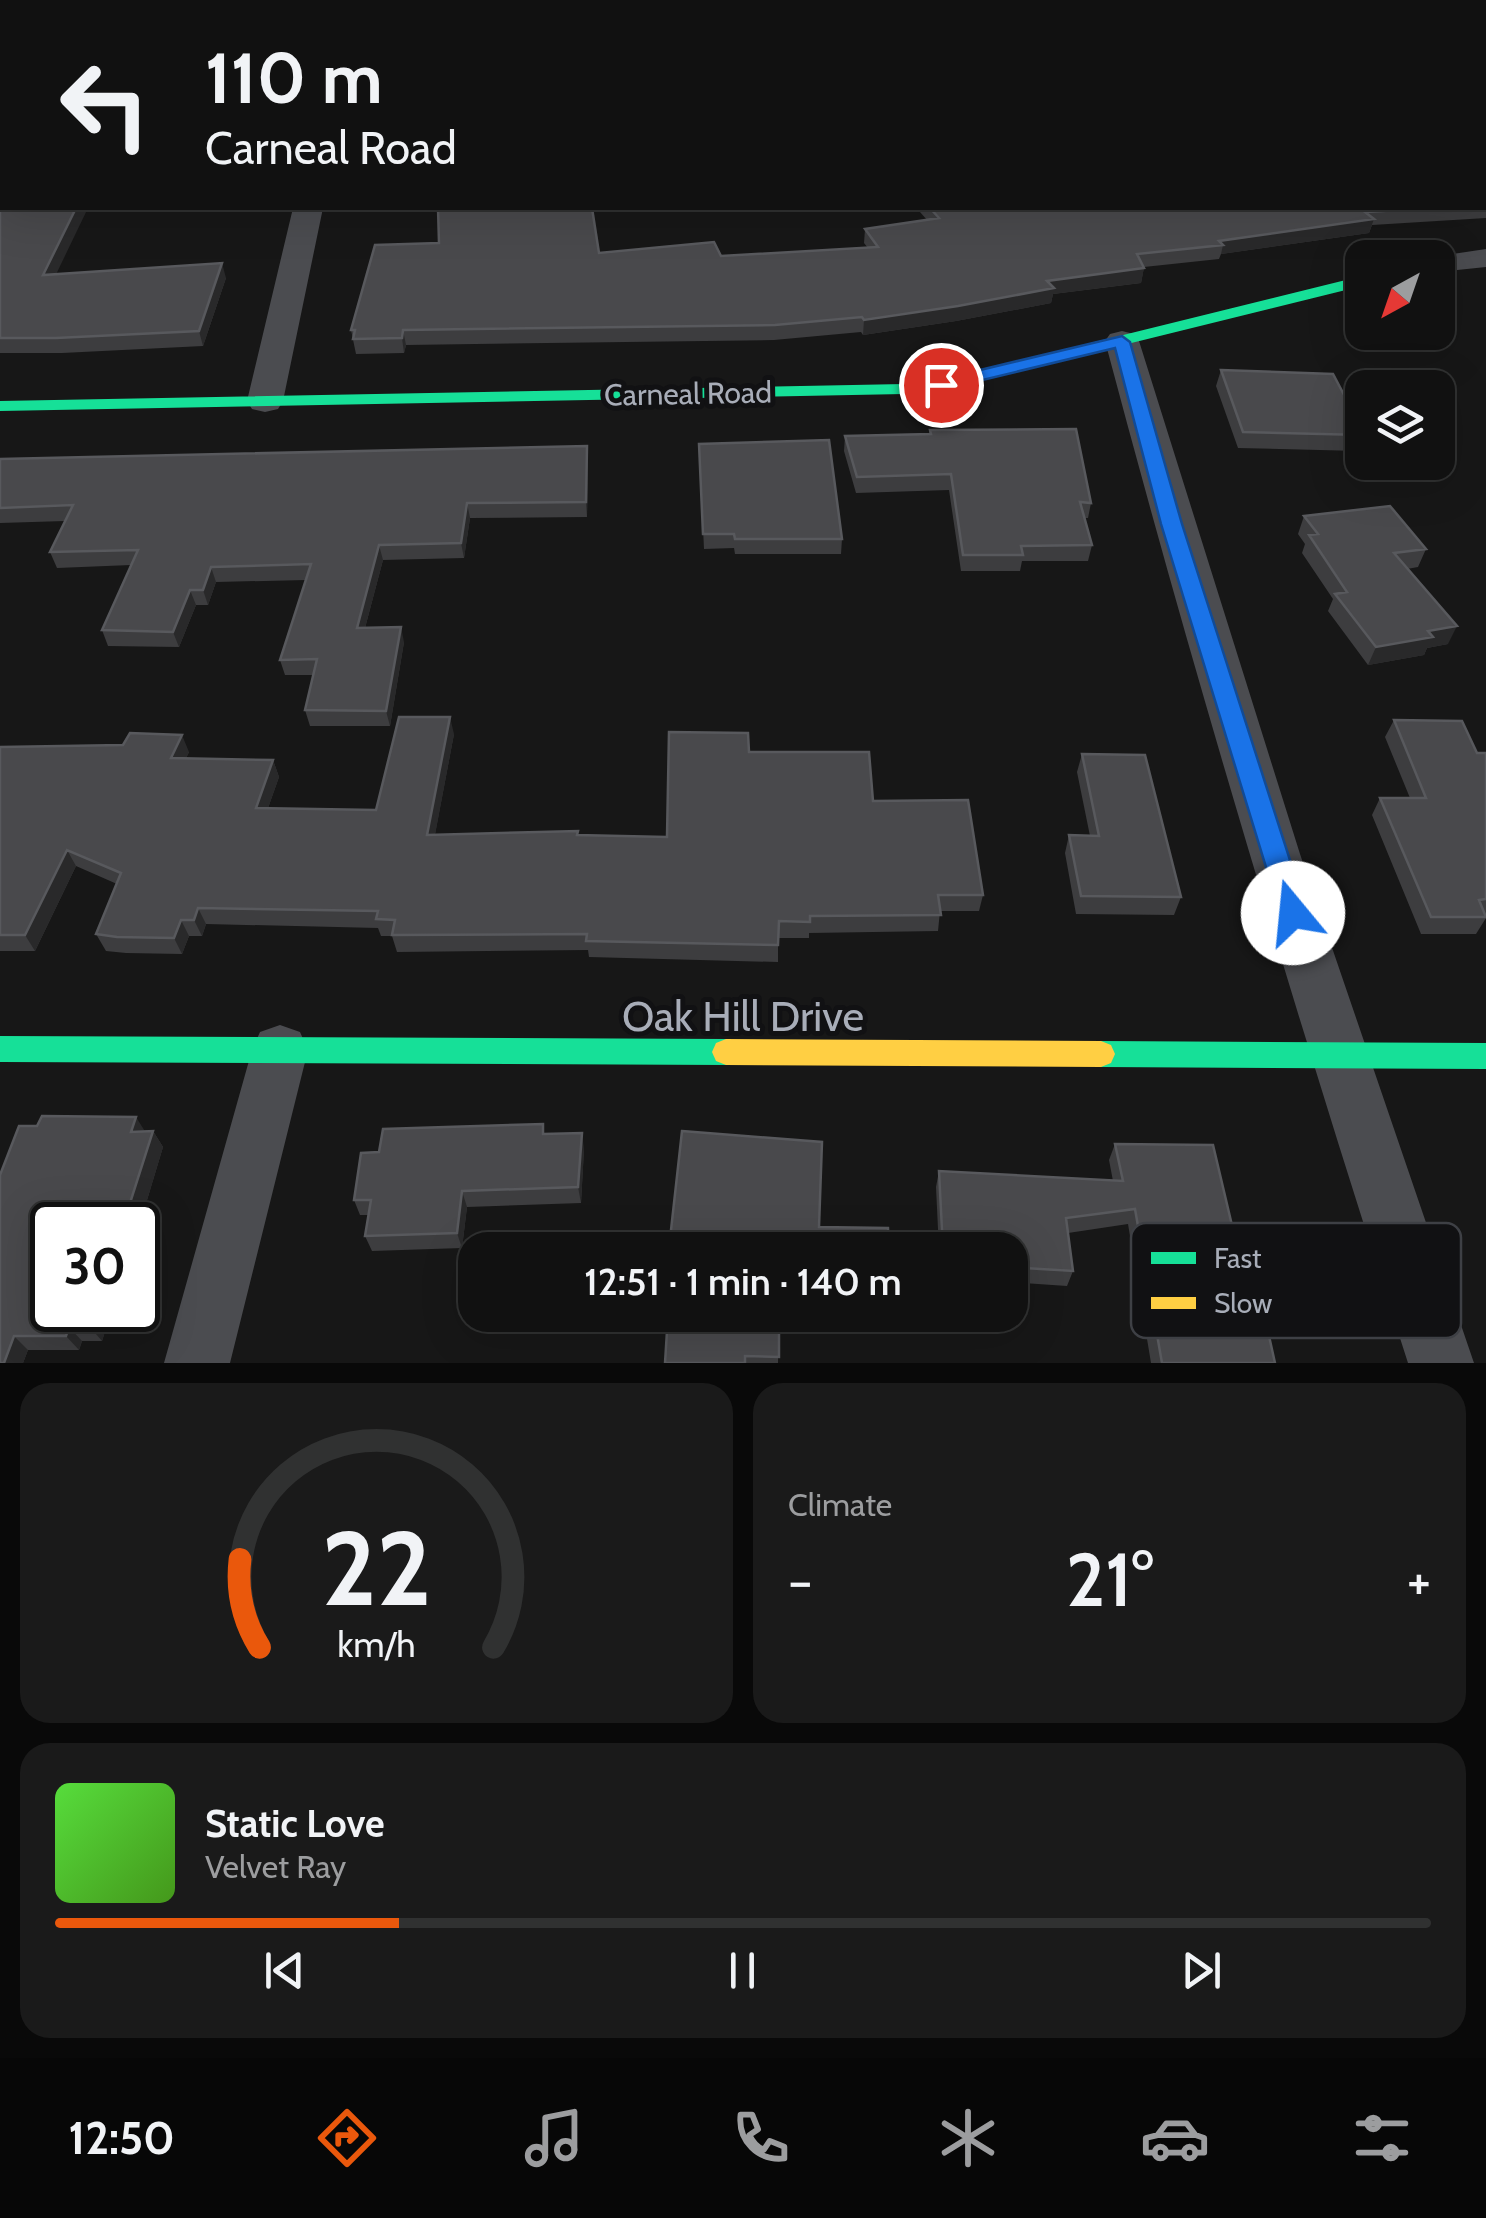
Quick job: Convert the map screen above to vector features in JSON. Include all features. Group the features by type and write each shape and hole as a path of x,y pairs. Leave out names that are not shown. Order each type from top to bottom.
{"street":[{"path":"265,400 308,210"},
{"path":"1455,261 1486,258"},
{"name":"Carneal Road","path":"0,406 904,389 941,385 1345,285"},
{"path":"1122,342 1172,524 1394,1223"},
{"name":"Oak Hill Drive","path":"0,1049 1486,1056"},
{"path":"197,1363 280,1050"},
{"path":"1433,1338 1441,1363"}],"building":[{"path":"0,210 75,210 43,275 222,263 199,331 0,338"},
{"path":"438,210 592,210 599,253 714,242 721,256 878,247 865,229 939,218 932,210 1400,210 1365,212 1374,219 1219,241 1223,245 1137,254 1144,268 1047,281 1054,288 864,320 862,317 775,325 403,330 402,338 353,339 355,330 351,330 375,245 439,243"},
{"path":"1221,370 1333,374 1345,397 1345,435 1243,432"},
{"path":"1076,429 1091,503 1080,502 1092,545 1021,546 1023,555 963,555 951,474 857,477 845,436 931,434 930,430"},
{"path":"829,440 842,539 735,539 734,534 703,534 699,444"},
{"path":"587,446 586,502 467,503 461,543 379,545 357,628 401,627 386,711 305,710 317,659 280,660 311,564 211,567 203,590 190,590 173,632 102,630 138,550 50,552 73,505 0,508 0,459"},
{"path":"1390,506 1426,549 1394,553 1457,626 1428,631 1433,637 1376,647 1335,594 1347,592 1309,535 1318,534 1304,516"},
{"path":"399,717 450,717 427,835 578,831 577,835 667,837 669,732 748,733 749,752 869,752 873,801 968,800 983,895 938,895 941,915 810,916 810,922 779,921 778,945 586,941 587,934 392,935 395,920 376,919 378,911 198,908 194,920 181,920 174,938 117,937 96,934 121,873 67,850 25,935 0,935 0,747 123,745 130,733 182,735 171,758 273,760 256,808 376,810"},
{"path":"1394,720 1462,721 1477,753 1486,753 1486,899 1479,900 1486,917 1431,917 1380,798 1426,798"},
{"path":"1082,754 1145,755 1181,897 1081,896 1069,835 1099,836"},
{"path":"42,1116 136,1117 131,1132 153,1131 130,1202 30,1202 30,1332 67,1332 66,1336 14,1336 4,1363 0,1363 0,1175 19,1126 37,1126"},
{"path":"543,1124 543,1134 582,1133 578,1187 462,1191 457,1233 365,1236 371,1200 354,1200 361,1153 379,1152 383,1129"},
{"path":"682,1131 822,1142 819,1227 888,1228 888,1232 671,1232"},
{"path":"1115,1144 1213,1145 1231,1223 1137,1223 1135,1209 1066,1218 1073,1271 1028,1268 1028,1232 942,1232 939,1171 1123,1181"},
{"path":"667,1332 779,1332 779,1357 745,1356 745,1363 665,1363"},
{"path":"1158,1338 1269,1338 1275,1363 1162,1363"}],"traffic: fast":[{"path":"0,406 904,389 941,385 1345,285"},
{"path":"0,1049 726,1052"},
{"path":"1101,1054 1486,1056"}],"traffic: slow":[{"path":"726,1052 1101,1054"}],"route":[{"path":"941,385 1122,342 1172,524 1293,913"}]}
